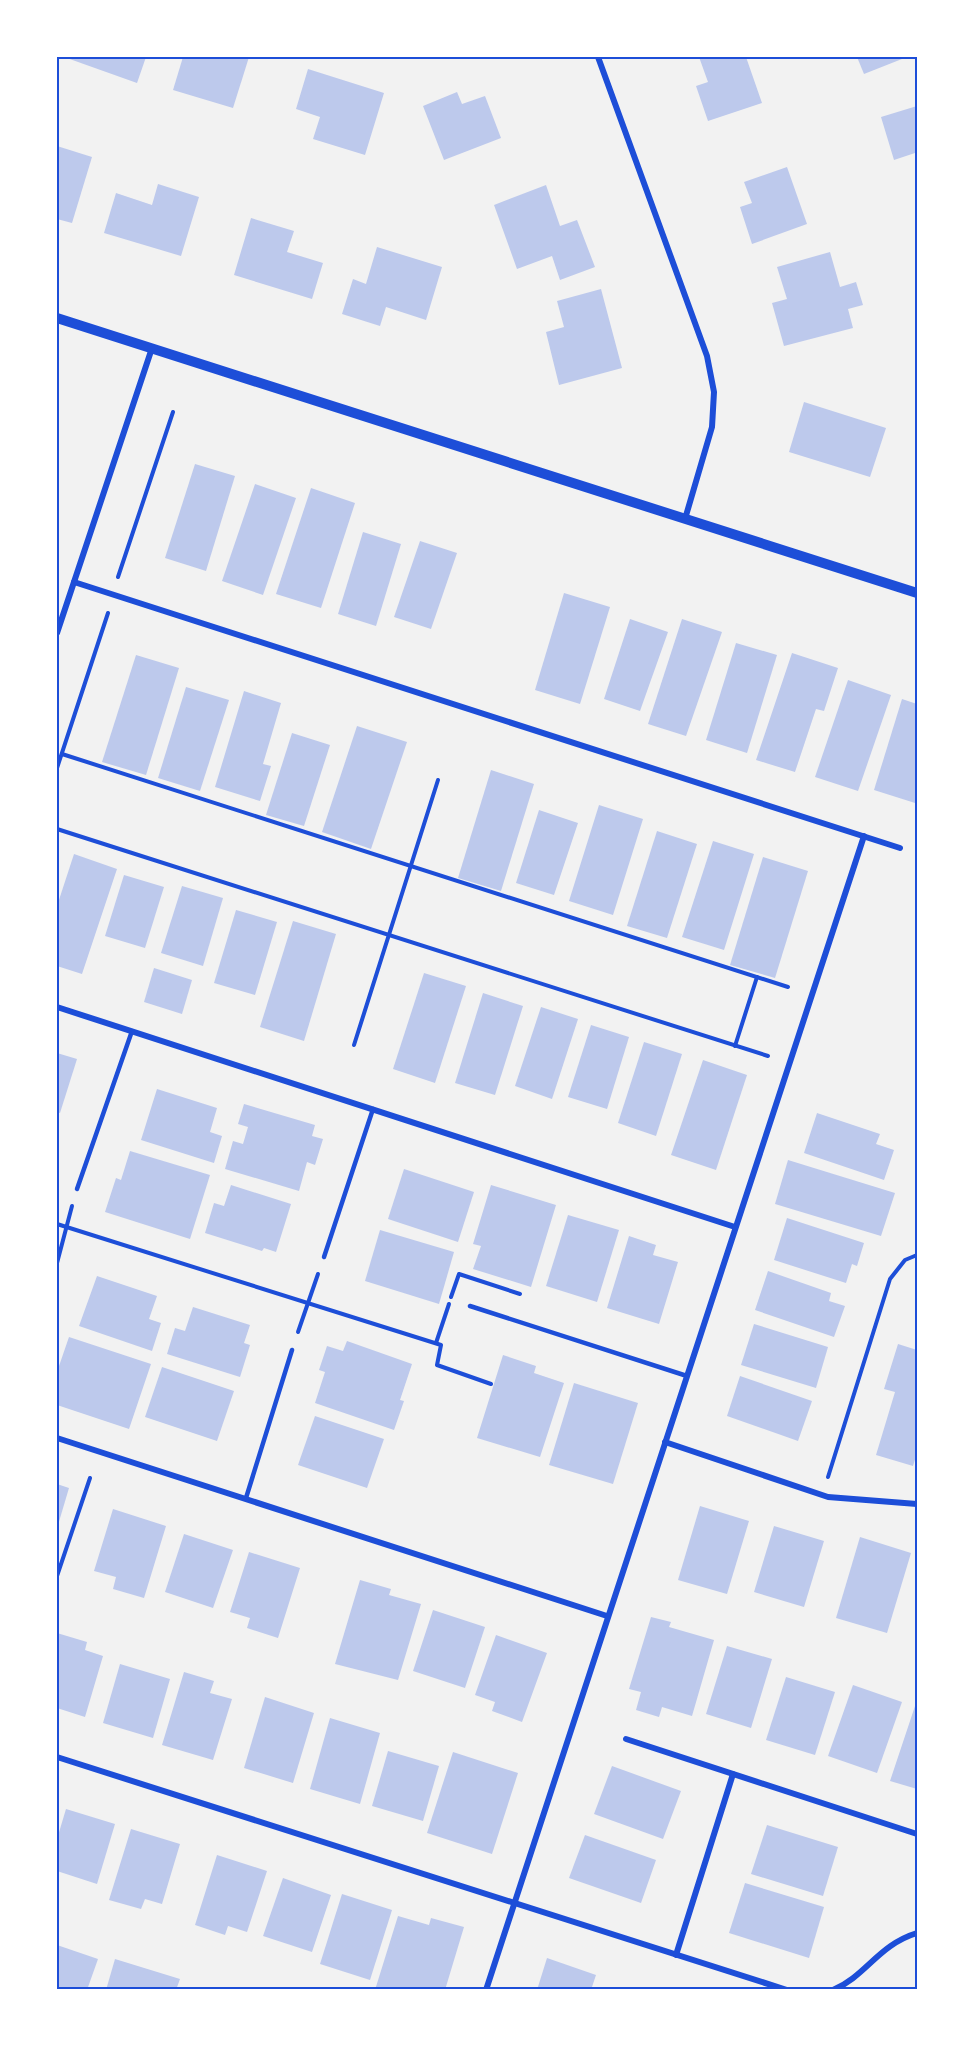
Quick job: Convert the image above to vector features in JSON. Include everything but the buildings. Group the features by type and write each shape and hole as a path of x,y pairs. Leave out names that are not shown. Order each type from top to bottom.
{"street":[{"path":"598,57 707,356 714,392 712,427 685,519"},
{"path":"57,318 917,593"},
{"path":"57,633 152,348"},
{"path":"74,582 900,848"},
{"path":"486,1990 864,836"},
{"path":"57,1006 735,1227"},
{"path":"57,1438 607,1616"},
{"path":"665,1442 828,1497 917,1504"},
{"path":"626,1739 917,1834"},
{"path":"57,1757 787,1990"},
{"path":"676,1955 734,1774"},
{"path":"833,1990 848,1984 872,1959 900,1938 917,1933"}],"lane":[{"path":"77,1189 132,1031"},
{"path":"324,1257 373,1109"},
{"path":"470,1306 687,1376"},
{"path":"246,1498 292,1350"}],"path":[{"path":"123,560 173,412"},
{"path":"57,768 104,626"},
{"path":"62,754 789,987"},
{"path":"354,1045 438,780"},
{"path":"57,829 768,1056"},
{"path":"735,1046 757,977"},
{"path":"57,1263 77,1189"},
{"path":"57,1224 441,1345 437,1365 490,1384"},
{"path":"828,1471 890,1280 905,1260 917,1255"},
{"path":"292,1350 324,1257"},
{"path":"57,1576 90,1478"}]}
